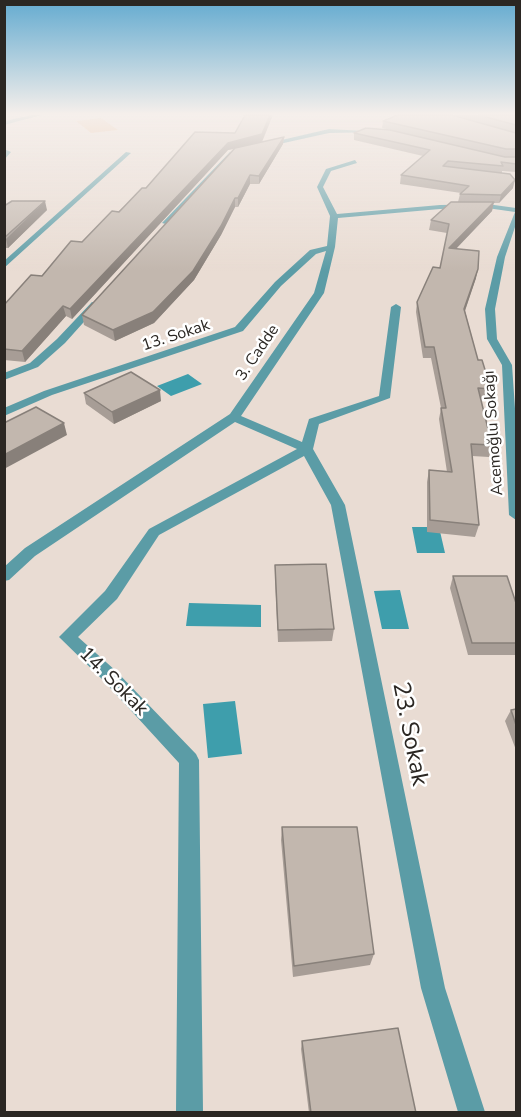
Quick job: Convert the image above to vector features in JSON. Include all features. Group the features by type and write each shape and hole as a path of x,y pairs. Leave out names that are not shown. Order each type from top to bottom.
{"street":[{"path":"4,266 112,167"},
{"path":"163,227 219,167"},
{"path":"338,167 328,170 320,187 334,216 440,207 488,206 516,212"},
{"name":"Acemoğlu Sokağı","path":"516,212 501,257 490,309 492,339 507,365 516,515"},
{"name":"3. Cadde","path":"4,576 30,552 234,417 319,293 331,247 334,216"},
{"name":"13. Sokak","path":"4,413 48,393 215,339 239,329 278,284 313,252 331,247"},
{"path":"4,377 34,365 62,341 100,297"},
{"path":"234,417 307,449 313,422 384,398 396,307"},
{"name":"14. Sokak","path":"189,1113 189,760 110,676 67,637 111,595 154,532 307,449"},
{"name":"23. Sokak","path":"307,449 338,505 433,988 471,1113"},
{"path":"4,567 30,552"}],"water":[{"path":"188,374 202,384 171,396 157,386"},
{"path":"412,527 439,527 445,553 417,553"},
{"path":"400,590 409,629 382,629 374,591"},
{"path":"189,603 261,605 261,627 186,626"},
{"path":"235,701 242,754 208,758 203,704"}],"building":[{"path":"164,167 205,167 70,309 63,306 22,351 4,349 4,305 31,275 42,276 71,241 82,242 112,211 119,212 142,188 146,188"},
{"path":"217,167 265,167 259,176 250,175 193,271 153,312 113,330 82,315"},
{"path":"410,167 452,167 510,174 515,180 501,195 460,194 469,186 401,175"},
{"path":"12,201 45,201 4,238 4,206"},
{"path":"451,202 494,202 449,248 479,251 478,269 464,309 478,360 482,360 491,389 478,388 492,445 471,444 479,525 430,520 429,470 452,472 441,408 446,408 434,347 425,347 417,302 433,267 440,268 449,224 431,220"},
{"path":"131,372 160,390 112,412 84,393"},
{"path":"36,407 64,423 4,455 4,423"},
{"path":"326,564 334,629 278,630 275,565"},
{"path":"453,576 507,576 516,603 516,643 472,643"},
{"path":"516,709 516,725 511,710"},
{"path":"282,827 357,827 374,954 294,966"},
{"path":"398,1028 416,1113 311,1113 302,1041"}]}
